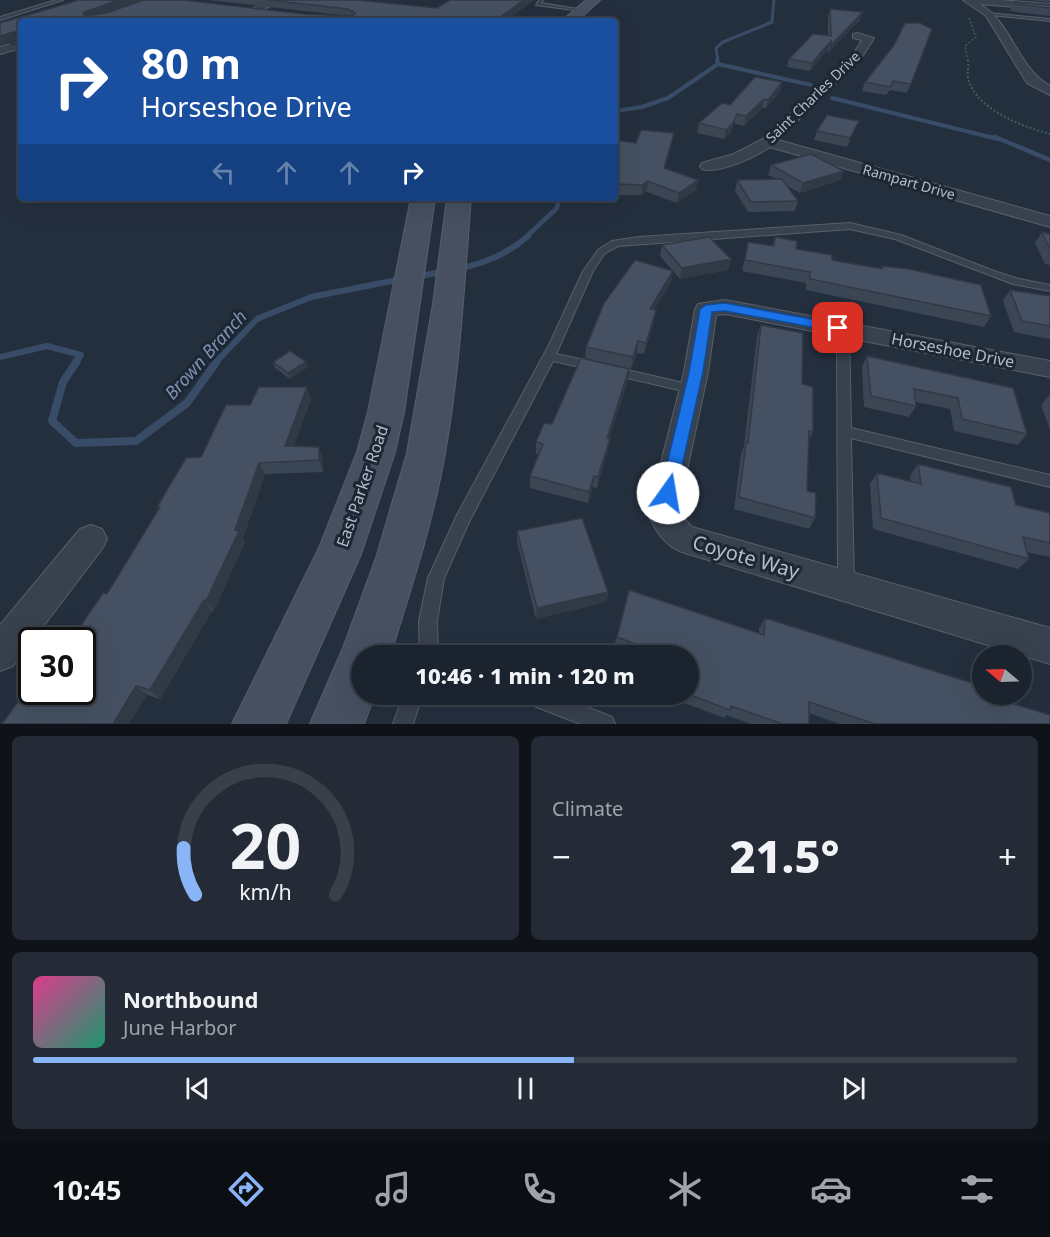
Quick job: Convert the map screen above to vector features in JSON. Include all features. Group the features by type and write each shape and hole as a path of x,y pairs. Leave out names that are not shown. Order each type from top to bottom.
{"main road":[{"path":"573,18 594,0"},
{"path":"583,10 603,12"},
{"name":"East Parker Road","path":"259,724 339,554 376,452 386,412 422,201"},
{"path":"369,645 398,558 426,453 448,304 459,201"},
{"path":"376,452 426,453"},
{"path":"337,724 351,690"}],"street":[{"path":"254,10 279,0"},
{"path":"968,0 1050,7"},
{"path":"968,0 990,14 1031,80 1050,91"},
{"path":"243,9 275,12"},
{"name":"Saint Charles Drive","path":"708,166 737,159 756,151 768,142 858,56 869,38 857,36"},
{"path":"0,51 18,45"},
{"name":"Rampart Drive","path":"768,142 1050,222"},
{"name":"Horseshoe Drive","path":"715,306 1050,369"},
{"name":"Coyote Way","path":"715,306 706,309 692,389 663,514 671,527 682,538 1050,645"},
{"path":"0,653 91,539"}],"lane":[{"path":"0,18 61,0"},
{"path":"541,0 538,4 583,10"},
{"path":"556,7 564,0"},
{"path":"990,14 1050,20"},
{"path":"429,645 428,621 436,578 462,520 549,356 588,271 602,251 615,243 850,226 897,237 1017,282 1050,288"},
{"path":"843,329 846,586"},
{"path":"549,356 692,389"},
{"path":"844,431 1050,481"},
{"path":"403,724 410,705"},
{"path":"556,705 605,724"}],"path":[{"path":"969,18 976,37 965,46 969,66 968,79 974,89 985,102 1008,118 1029,128 1050,134"}],"building":[{"path":"79,0 119,0 84,12 85,16 106,13 144,0 183,0 304,14 353,16 355,13 348,9 268,0 357,0 437,8 450,0 524,0 499,18 18,18 18,32 0,36 0,23"},
{"path":"1014,2 1050,5 1050,8 1015,4"},
{"path":"830,9 863,12 831,45 831,41 812,63 789,59 813,34 831,36"},
{"path":"905,23 920,23 932,29 911,84 893,81 890,87 865,82 894,45"},
{"path":"755,77 782,82 768,100 764,99 746,116 737,114 733,123 726,130 699,123 722,103 730,105"},
{"path":"827,115 859,121 850,138 817,131"},
{"path":"641,130 674,133 664,168 698,180 679,193 648,181 642,185 618,184 618,140 636,143"},
{"path":"811,154 844,171 803,183 771,165"},
{"path":"782,179 798,201 751,202 737,180"},
{"path":"1042,232 1050,234 1050,249"},
{"path":"709,237 731,259 682,268 662,245"},
{"path":"775,237 797,241 796,249 832,255 832,260 883,269 882,266 909,269 981,285 991,316 810,279 810,272 745,260 748,242 774,246"},
{"path":"635,260 673,271 650,309 656,310 646,343 638,341 633,357 586,347 604,303"},
{"path":"1010,290 1050,296 1050,326 1022,321"},
{"path":"761,325 803,333 802,384 813,387 813,432 809,431 807,491 816,493 815,518 739,497 746,443 748,443"},
{"path":"290,351 306,362 288,373 273,362"},
{"path":"867,356 1013,388 1027,434 962,419 958,398 914,389 916,406 871,396"},
{"path":"581,358 629,369 607,438 610,439 598,477 594,476 589,492 530,476 543,444 536,442 544,423 552,424"},
{"path":"259,387 307,387 285,446 319,447 319,460 259,463 235,530 239,531 206,601 204,600 150,690 136,686 113,724 2,724 18,702 18,705 96,705 96,627 80,627 103,593 107,594 160,507 157,507 186,458 201,457 226,405 250,405"},
{"path":"918,464 1011,487 1016,505 1050,513 1050,543 1023,537 1029,559 881,518 877,473 921,484"},
{"path":"582,518 608,592 537,608 517,531"},
{"path":"629,590 764,635 765,618 972,683 972,705 1018,705 1050,715 1050,724 875,724 809,702 809,724 783,724 731,706 730,710 699,698 699,645 638,645 617,637"}],"waterway":[{"name":"Brown Branch","path":"718,61 716,48 723,42 772,22 774,0"},
{"name":"Brown Branch","path":"717,60 718,64"},
{"name":"Brown Branch","path":"618,111 642,107 668,98 718,64"},
{"path":"718,64 811,85"},
{"path":"832,98 998,139"},
{"path":"995,137 1050,160"},
{"name":"Brown Branch","path":"526,237 557,208 558,201"},
{"name":"Brown Branch","path":"457,269 495,257 528,236"},
{"name":"Brown Branch","path":"416,277 446,271"},
{"name":"Brown Branch","path":"216,362 257,319 311,297 402,279"},
{"name":"Brown Branch","path":"0,357 47,346 81,355 76,362"},
{"name":"Brown Branch","path":"77,361 63,382 52,421 76,443 136,441 187,403 217,361"}],"route":[{"path":"668,493 696,372 706,309 715,306 725,307 838,328"}]}
